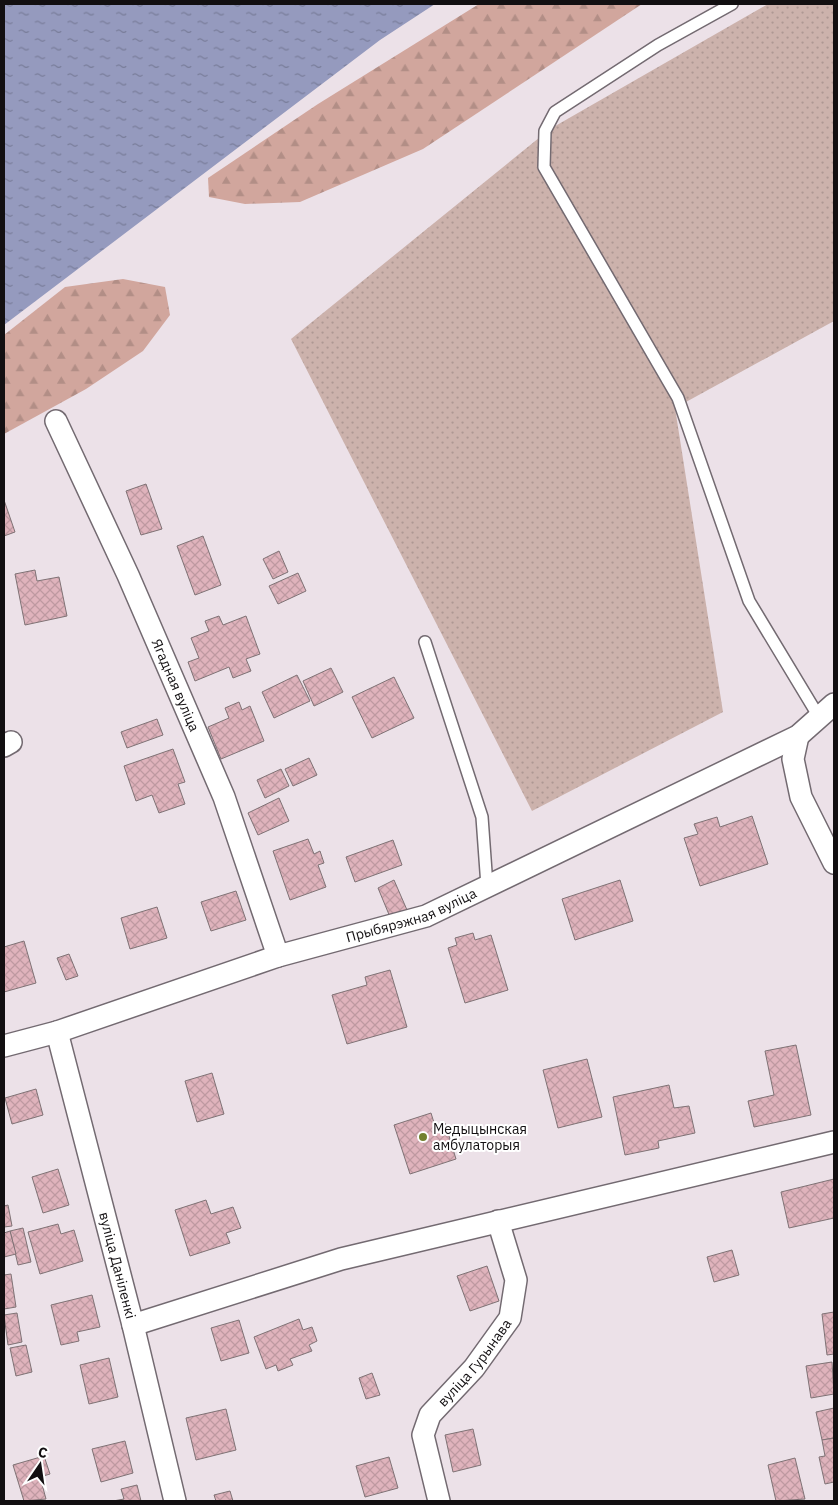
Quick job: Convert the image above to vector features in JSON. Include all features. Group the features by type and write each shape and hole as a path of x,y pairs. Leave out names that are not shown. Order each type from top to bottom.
{"street":[{"name":"Ягадная вуліца","path":"56,421 128,575 224,797 278,956"},
{"name":"Прыбярэжная вуліца","path":"4,1046 56,1032 278,956 426,916 798,736 827,711"},
{"path":"798,736 793,759 801,797 834,863"},
{"name":"вуліца Даніленкі","path":"56,1032 133,1325 175,1501"},
{"path":"133,1325 341,1259 498,1220 834,1142"},
{"name":"вуліца Гурынава","path":"439,1501 424,1435 430,1415 474,1368 510,1318 516,1280 498,1220"}],"lane":[{"path":"732,4 658,45 555,112 545,131 544,166 678,398 749,601 827,711"},
{"path":"425,642 482,817 487,886"}],"shaded area":[{"path":"768,4 834,4 834,321 675,408 723,712 532,811 291,339 550,129"}],"green space":[{"path":"479,4 642,4 423,149 300,202 245,204 209,197 208,178 318,104"},
{"path":"123,279 165,287 170,315 143,351 86,389 4,434 4,335 65,287"}],"water":[{"path":"4,4 435,4 380,40 4,325"}],"building":[{"path":"146,484 162,529 141,535 126,491"},
{"path":"4,500 15,532 4,536"},
{"path":"203,536 221,585 195,595 177,546"},
{"path":"279,551 288,572 273,579 263,559"},
{"path":"35,570 37,581 59,577 67,616 25,625 15,574"},
{"path":"298,573 306,591 278,604 269,586"},
{"path":"219,616 223,625 246,616 260,654 246,659 251,671 233,678 229,667 195,681 188,662 199,658 191,638 209,631 205,621"},
{"path":"331,668 343,692 314,706 303,681"},
{"path":"297,675 310,701 274,718 262,692"},
{"path":"394,677 414,718 372,738 352,697"},
{"path":"239,702 242,710 250,706 264,741 221,759 208,727 229,718 225,708"},
{"path":"157,719 163,735 127,748 121,732"},
{"path":"173,749 185,782 178,784 185,804 159,813 152,795 136,801 124,766"},
{"path":"309,758 317,775 293,786 285,769"},
{"path":"281,769 289,786 265,798 257,780"},
{"path":"279,798 289,821 258,835 248,813"},
{"path":"752,816 768,864 700,886 684,838 698,834 694,824 717,817 720,827"},
{"path":"308,839 314,854 320,851 324,863 318,865 326,887 290,900 273,851"},
{"path":"393,840 402,865 355,882 346,857"},
{"path":"394,880 407,910 390,917 378,888"},
{"path":"620,880 633,921 575,940 562,899"},
{"path":"236,891 246,920 211,931 201,902"},
{"path":"157,907 167,938 130,949 121,918"},
{"path":"473,933 475,940 491,935 508,990 465,1003 448,948 457,945 455,938"},
{"path":"24,941 36,983 4,992 4,947"},
{"path":"69,954 78,976 66,980 57,958"},
{"path":"390,970 407,1027 347,1044 332,995 367,985 365,977"},
{"path":"796,1045 811,1115 754,1127 748,1101 774,1095 765,1051"},
{"path":"587,1059 602,1117 558,1128 543,1070"},
{"path":"212,1073 224,1114 197,1122 185,1081"},
{"path":"669,1085 674,1108 689,1106 695,1133 658,1141 659,1148 625,1155 613,1097"},
{"path":"36,1089 43,1115 12,1124 5,1098"},
{"name":"Медыцынская амбулаторыя","path":"431,1113 435,1126 445,1123 456,1159 410,1174 394,1125"},
{"path":"58,1169 69,1205 43,1213 32,1177"},
{"path":"834,1179 834,1218 789,1228 781,1192"},
{"path":"206,1200 211,1214 233,1207 241,1228 226,1233 230,1243 190,1256 175,1210"},
{"path":"8,1205 12,1226 4,1227 4,1206"},
{"path":"58,1224 61,1234 74,1230 83,1261 40,1274 28,1232"},
{"path":"23,1228 31,1262 18,1265 10,1231"},
{"path":"10,1231 16,1254 4,1257 4,1233"},
{"path":"732,1250 739,1275 714,1282 707,1257"},
{"path":"487,1266 499,1301 470,1311 457,1276"},
{"path":"11,1274 16,1307 4,1309 4,1275"},
{"path":"92,1295 100,1327 77,1332 79,1341 61,1345 51,1305"},
{"path":"834,1312 834,1354 827,1355 822,1314"},
{"path":"17,1313 22,1342 8,1345 4,1315"},
{"path":"299,1319 303,1330 312,1327 317,1341 309,1345 312,1351 290,1359 293,1365 278,1371 276,1365 266,1369 254,1337"},
{"path":"239,1320 249,1353 221,1361 211,1328"},
{"path":"26,1345 32,1372 16,1376 10,1348"},
{"path":"109,1358 118,1397 89,1404 80,1365"},
{"path":"832,1362 834,1394 811,1398 806,1366"},
{"path":"372,1373 380,1395 366,1399 359,1378"},
{"path":"834,1408 834,1438 822,1440 816,1412"},
{"path":"226,1409 236,1450 196,1460 186,1418"},
{"path":"473,1429 481,1465 453,1472 445,1435"},
{"path":"834,1438 834,1482 825,1484 819,1457 825,1456 822,1440"},
{"path":"125,1441 133,1473 101,1482 92,1449"},
{"path":"44,1456 50,1474 40,1477 46,1499 24,1501 13,1465"},
{"path":"389,1457 398,1488 365,1497 356,1466"},
{"path":"795,1458 805,1499 776,1501 768,1465"},
{"path":"137,1485 141,1501 113,1501 124,1499 121,1489"},
{"path":"230,1491 233,1501 216,1501 214,1495"}],"place":[{"name":"Медыцынская амбулаторыя","path":"423,1137"}]}
